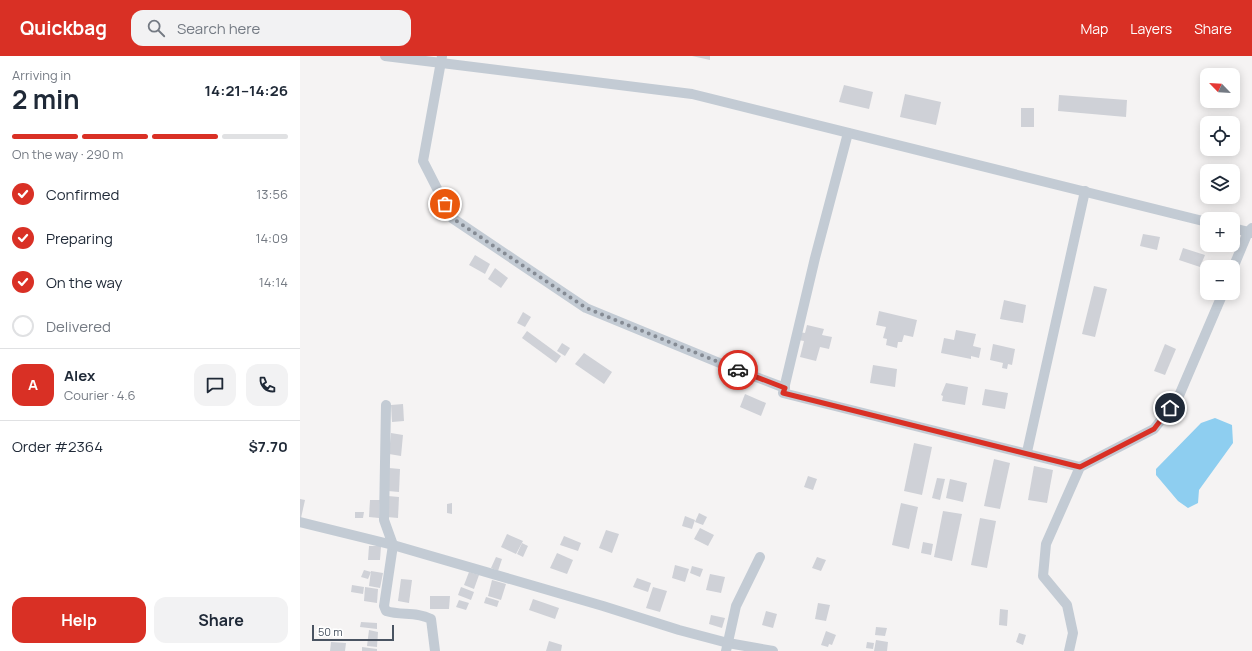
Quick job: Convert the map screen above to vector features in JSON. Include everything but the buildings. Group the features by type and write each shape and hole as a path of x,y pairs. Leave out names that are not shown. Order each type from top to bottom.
{"street":[{"path":"385,56 441,59 692,94 1200,220"},
{"path":"441,59 423,161 452,218 586,308 722,364 785,388"},
{"path":"848,133 815,258 783,393 1027,452 1080,467"},
{"path":"1027,452 1085,191"},
{"path":"1237,260 1251,231 1240,229"},
{"path":"1069,651 1073,633 1067,605 1043,576 1046,544 1080,467 1154,429 1178,398 1219,300"},
{"path":"386,405 384,520 393,545 384,606 386,611 394,613 413,613 431,619 435,651"},
{"path":"300,522 393,545 595,604 679,630 727,647 773,651"},
{"path":"727,647 736,606 760,557"}],"water":[{"path":"1215,418 1232,425 1233,443 1199,490 1198,503 1188,508 1178,501 1156,475 1156,469 1201,423"}],"way so far":[{"path":"445,204 452,218 586,308 738,370"}],"route":[{"path":"738,370 785,388 783,393 1027,452 1080,467 1154,429 1170,408"}]}
